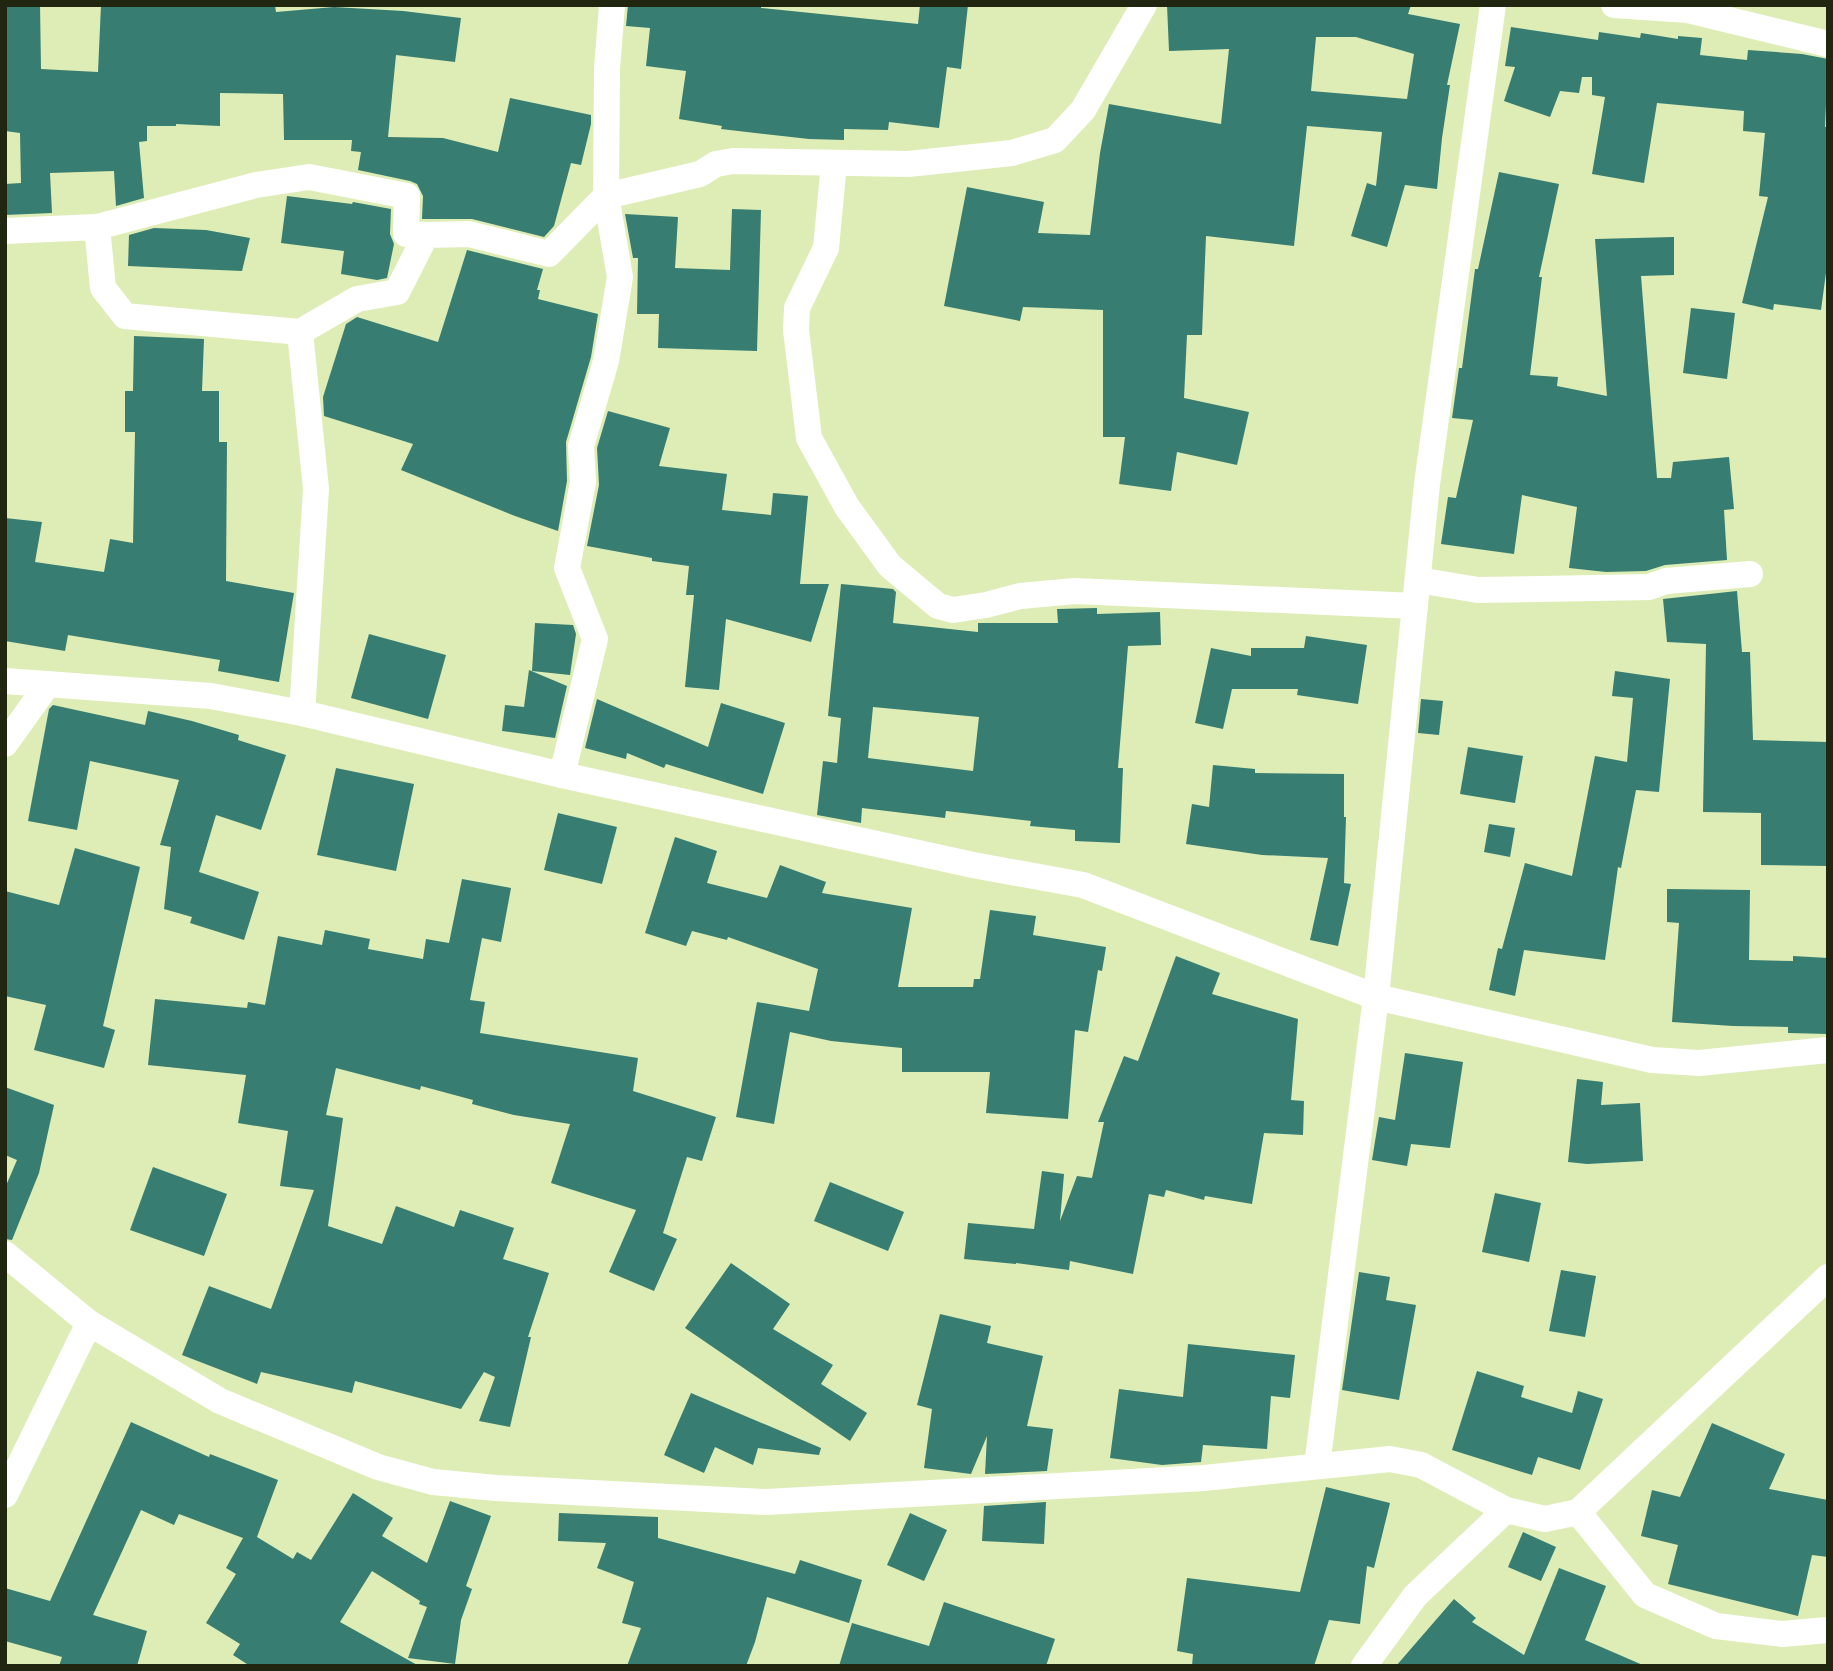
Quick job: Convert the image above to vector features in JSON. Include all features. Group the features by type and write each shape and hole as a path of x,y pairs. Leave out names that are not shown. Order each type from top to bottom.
{"street":[{"path":"562,775 595,639 567,568 583,482 581,446 606,362 620,277 606,196 607,69 612,5"},
{"path":"5,230 97,227 256,185 309,177 407,196 407,234 469,234 550,254 606,196 700,174 716,164 733,161 908,164 1012,153 1055,140 1083,110 1144,5"},
{"path":"1317,1466 1377,997 1427,484 1493,5"},
{"path":"1614,5 1688,10 1828,44"},
{"path":"834,163 827,248 797,308 796,330 809,438 847,507 890,566 937,606 953,610 1020,596 1074,591 1417,593 1649,587 1666,581 1750,574"},
{"path":"97,227 103,288 125,316 300,332 357,299 397,292 426,235"},
{"path":"300,332 316,489 302,713"},
{"path":"5,681 211,696 302,713 562,775 960,863 1083,885 1377,997 1652,1060 1699,1063 1828,1050"},
{"path":"5,744 48,684"},
{"path":"5,1254 89,1323 220,1401 378,1467 433,1482 496,1488 766,1502 1204,1478 1390,1460 1421,1465 1506,1510 1545,1520 1578,1513 1828,1277"},
{"path":"5,1495 89,1323"},
{"path":"1364,1666 1415,1596 1506,1510"},
{"path":"1578,1513 1645,1595 1716,1626 1782,1634 1828,1630"}],"building":[{"path":"5,5 40,5 41,69 98,72 101,5 275,5 276,12 334,7 461,18 455,62 396,55 388,137 443,138 498,152 510,98 591,115 591,124 581,165 571,163 554,226 544,237 472,219 422,219 423,196 417,184 358,170 361,152 351,151 352,140 284,140 283,94 220,93 220,126 147,126 147,141 139,142 144,198 116,206 114,171 50,173 52,213 5,215 5,184 21,183 20,133 5,131"},
{"path":"628,5 761,5 761,8 918,24 920,5 968,5 961,69 947,67 939,128 889,122 888,130 844,129 844,140 809,139 721,129 722,126 679,119 686,71 646,66 650,28 626,26"},
{"path":"1167,5 1411,5 1408,14 1460,24 1447,85 1450,85 1437,189 1405,185 1387,247 1351,236 1367,183 1376,186 1382,132 1307,126 1294,246 1206,236 1202,335 1187,335 1184,398 1249,412 1237,465 1177,452 1171,491 1119,484 1125,437 1103,437 1103,310 1023,307 1020,321 944,306 967,187 1044,202 1038,233 1090,235 1109,104 1221,124 1229,49 1169,51","holes":["1316,37 1356,37 1414,54 1407,99 1311,91"]},
{"path":"1511,27 1598,40 1599,32 1640,38 1641,33 1678,39 1678,36 1702,38 1700,55 1747,60 1748,50 1828,59 1825,127 1828,127 1828,258 1821,310 1774,304 1773,310 1742,303 1768,197 1759,196 1765,133 1743,131 1744,111 1657,103 1644,183 1592,174 1605,97 1592,95 1592,77 1582,77 1579,93 1560,91 1550,117 1504,101 1515,67 1505,66"},
{"path":"1499,172 1559,184 1539,277 1542,277 1530,375 1558,377 1557,386 1607,396 1595,239 1674,237 1674,275 1641,276 1657,478 1671,478 1673,462 1729,457 1734,509 1724,510 1727,560 1665,565 1646,571 1606,572 1569,568 1577,507 1522,495 1514,554 1441,544 1448,497 1456,498 1473,420 1452,418 1459,368 1462,368 1475,269 1478,269"},
{"path":"287,196 353,202 391,209 390,234 394,244 387,278 377,280 341,274 344,251 281,243"},
{"path":"732,209 761,210 757,351 658,348 659,314 637,314 638,258 633,258 625,214 678,217 675,268 730,270"},
{"path":"154,228 206,230 250,238 242,271 128,266 129,235"},
{"path":"467,250 543,269 537,290 540,290 538,299 598,314 591,357 566,442 567,481 558,531 401,470 413,444 324,416 323,397 346,324 357,317 438,342"},
{"path":"1691,308 1735,313 1727,379 1683,373"},
{"path":"134,336 204,339 202,391 219,391 219,442 227,442 226,581 294,593 279,682 218,671 220,660 68,635 65,651 5,641 5,518 42,522 35,562 104,572 110,539 133,543 135,432 125,432 125,391 133,391"},
{"path":"608,411 670,428 659,466 727,474 722,510 771,515 773,493 808,496 800,584 829,584 811,642 726,619 719,690 685,687 694,595 686,595 689,566 652,561 652,558 587,546 599,485 597,448"},
{"path":"841,584 893,589 896,592 893,623 978,632 978,623 1058,623 1057,609 1097,608 1097,614 1160,612 1161,645 1128,646 1118,768 1123,768 1120,843 1075,841 1075,830 1030,826 1031,821 946,811 945,818 862,808 861,823 817,815 823,761 837,763 841,718 828,716","holes":["873,707 979,717 973,771 868,758"]},
{"path":"1737,591 1742,652 1750,652 1753,740 1828,742 1828,866 1761,865 1761,813 1703,812 1706,644 1667,642 1663,599"},
{"path":"535,623 573,625 576,634 570,675 532,671"},
{"path":"369,634 446,655 428,719 351,698"},
{"path":"1306,636 1367,645 1358,704 1297,695 1298,689 1232,689 1223,729 1195,723 1211,648 1251,656 1251,648 1304,648"},
{"path":"529,670 567,686 555,738 502,731 505,705 524,707"},
{"path":"1615,671 1670,679 1659,792 1636,790 1621,868 1618,867 1605,960 1524,950 1515,996 1489,990 1498,948 1502,949 1525,863 1572,876 1595,756 1627,762 1633,698 1612,696"},
{"path":"597,699 708,747 721,703 785,723 763,794 666,764 664,768 627,753 626,759 585,748"},
{"path":"1421,699 1443,701 1439,735 1418,733"},
{"path":"53,705 145,725 148,711 239,735 238,740 286,755 261,830 216,815 199,872 259,892 244,940 190,923 192,917 164,909 171,847 160,845 179,780 90,761 77,830 28,821 49,709"},
{"path":"1468,747 1523,756 1515,803 1460,794"},
{"path":"1213,765 1255,769 1255,773 1344,774 1344,883 1351,884 1338,946 1310,940 1328,858 1262,855 1186,844 1192,804 1209,807"},
{"path":"336,768 414,784 396,871 317,855"},
{"path":"558,813 617,827 602,884 544,870"},
{"path":"1489,824 1515,828 1510,857 1484,852"},
{"path":"675,837 717,851 707,883 767,898 780,865 826,882 822,893 912,908 898,987 973,987 974,979 980,979 990,910 1036,916 1033,935 1106,947 1102,971 1098,970 1088,1032 1075,1030 1068,1119 986,1113 990,1072 902,1072 902,1048 831,1041 790,1032 774,1124 736,1117 757,1002 809,1011 818,969 728,937 727,940 692,931 686,946 645,933"},
{"path":"75,848 140,867 103,1026 115,1030 104,1068 34,1050 46,1005 5,996 5,891 59,905"},
{"path":"462,879 511,888 501,942 482,938 470,1000 485,1002 480,1033 638,1058 633,1091 716,1117 702,1161 687,1157 663,1233 677,1239 654,1291 609,1272 636,1210 551,1183 570,1124 514,1115 472,1104 473,1100 421,1086 420,1090 336,1068 326,1115 343,1118 328,1226 382,1244 396,1206 454,1227 460,1210 514,1228 503,1259 549,1273 528,1337 531,1337 510,1427 479,1421 495,1377 484,1372 461,1409 355,1381 352,1393 261,1372 257,1384 182,1355 209,1286 271,1309 314,1190 280,1186 288,1131 238,1123 246,1075 148,1065 155,999 247,1008 248,1002 265,1005 278,936 322,945 325,930 370,939 368,949 423,959 426,939 449,943"},
{"path":"1667,889 1750,890 1749,960 1793,961 1793,956 1828,958 1828,1034 1788,1033 1788,1027 1672,1022 1679,923 1667,922"},
{"path":"1176,956 1220,973 1212,994 1298,1019 1291,1100 1304,1101 1303,1135 1264,1133 1252,1204 1205,1196 1204,1200 1166,1190 1164,1197 1149,1194 1133,1274 1070,1261 1069,1270 964,1259 968,1223 1034,1229 1042,1171 1064,1174 1060,1221 1077,1176 1092,1178 1104,1122 1098,1122 1124,1056 1138,1061"},
{"path":"1405,1053 1463,1062 1450,1148 1411,1144 1407,1166 1372,1160 1379,1117 1395,1120"},
{"path":"1577,1079 1603,1082 1601,1105 1640,1103 1643,1161 1587,1164 1568,1162"},
{"path":"5,1087 54,1105 39,1173 12,1240 5,1239 5,1188 17,1160 5,1155"},
{"path":"153,1167 227,1194 204,1256 130,1230"},
{"path":"830,1182 904,1212 888,1251 814,1221"},
{"path":"1495,1193 1541,1203 1529,1262 1482,1252"},
{"path":"731,1263 790,1304 773,1329 833,1365 821,1384 867,1413 850,1441 685,1328"},
{"path":"1561,1270 1596,1276 1585,1337 1549,1331"},
{"path":"1359,1272 1390,1277 1386,1300 1416,1305 1399,1400 1342,1390"},
{"path":"940,1314 991,1326 987,1343 1043,1356 1027,1426 1053,1429 1047,1471 985,1474 987,1436 971,1474 924,1468 932,1409 917,1405"},
{"path":"1188,1344 1295,1355 1290,1398 1271,1396 1267,1449 1203,1445 1201,1462 1162,1465 1110,1458 1119,1389 1183,1397"},
{"path":"1477,1371 1524,1386 1521,1397 1572,1413 1578,1391 1603,1399 1580,1470 1538,1457 1532,1475 1452,1450"},
{"path":"691,1393 821,1448 819,1455 758,1448 753,1465 715,1447 704,1473 664,1455"},
{"path":"131,1422 209,1457 210,1454 278,1480 257,1537 293,1559 297,1552 311,1560 353,1493 393,1518 382,1536 427,1563 450,1501 491,1516 466,1586 472,1589 461,1620 455,1664 408,1658 427,1607 372,1571 340,1622 419,1666 250,1666 233,1655 240,1644 206,1623 236,1574 226,1568 243,1538 179,1514 174,1525 141,1510 93,1615 147,1631 137,1666 59,1666 62,1657 5,1641 5,1588 50,1601"},
{"path":"1712,1423 1785,1454 1769,1489 1828,1500 1828,1557 1812,1555 1798,1616 1668,1584 1678,1545 1641,1536 1652,1490 1680,1497"},
{"path":"1326,1487 1390,1503 1374,1568 1367,1566 1360,1624 1329,1620 1314,1666 1192,1666 1193,1654 1177,1651 1187,1578 1300,1592"},
{"path":"1046,1502 1044,1544 982,1541 984,1506"},
{"path":"559,1513 658,1517 658,1538 795,1574 800,1560 862,1580 849,1623 767,1597 746,1666 627,1666 641,1628 622,1623 634,1582 597,1568 606,1543 558,1541"},
{"path":"910,1513 947,1530 924,1581 887,1565"},
{"path":"1523,1532 1556,1547 1541,1581 1508,1567"},
{"path":"1559,1568 1606,1586 1585,1640 1645,1666 1396,1666 1454,1599 1476,1618 1472,1622 1524,1655"},
{"path":"944,1602 1055,1639 1046,1666 839,1666 852,1623 929,1646"}]}
